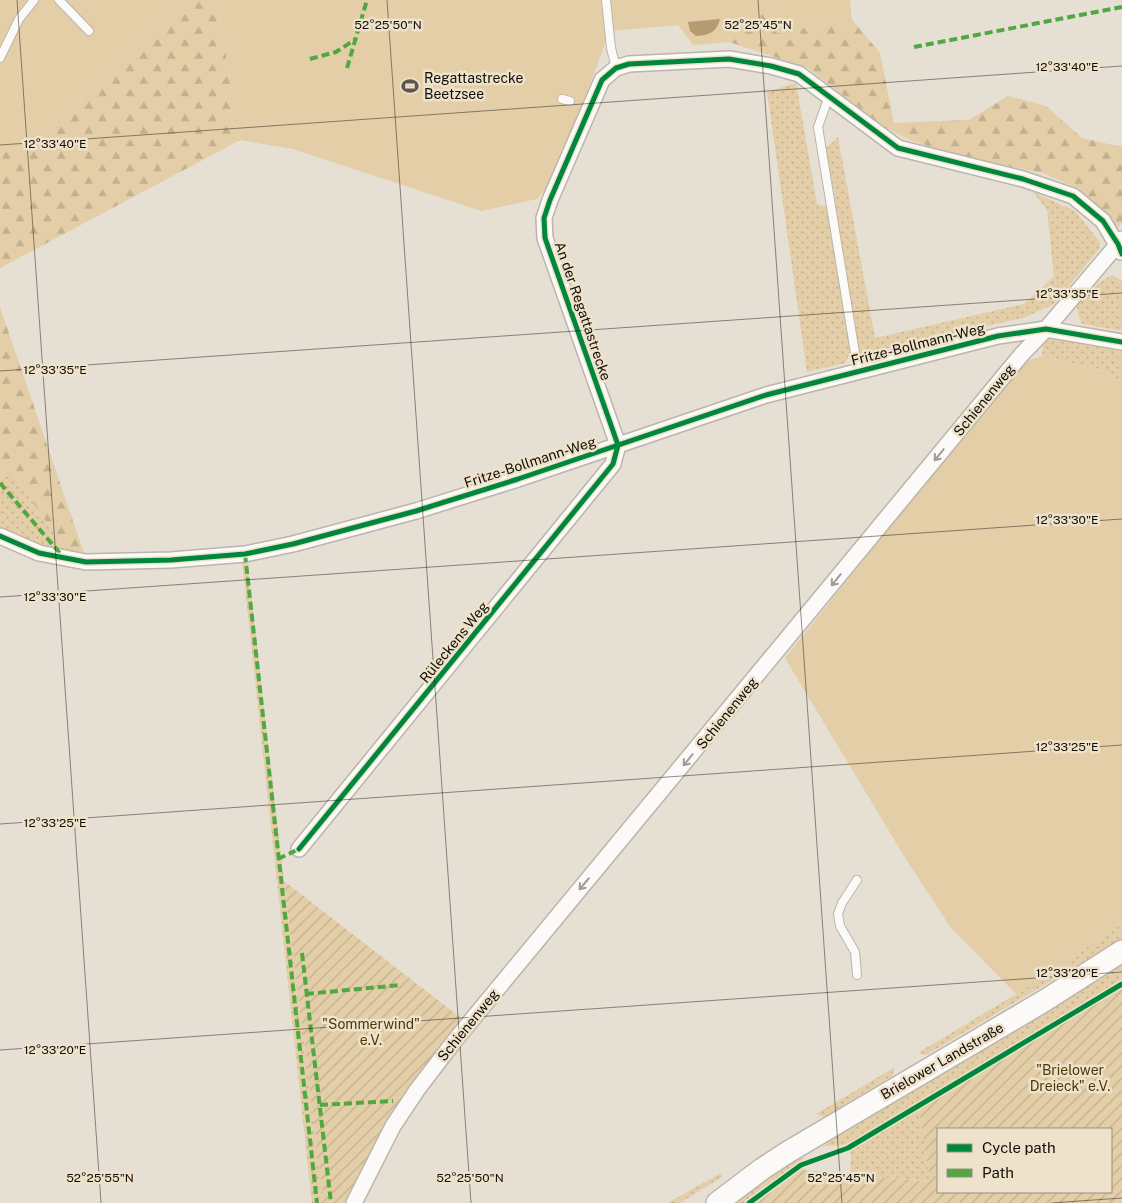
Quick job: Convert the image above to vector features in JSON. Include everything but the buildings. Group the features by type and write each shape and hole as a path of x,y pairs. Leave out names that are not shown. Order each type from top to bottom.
{"main road":[{"name":"Brielower Landstraße","path":"717,1203 762,1169 801,1144 1044,1001 1122,951"},
{"name":"Brielower Landstraße","path":"700,1203 742,1176 762,1169"}],"street":[{"path":"616,68 629,64 729,59 770,66 799,74 862,123 898,148 1023,178 1073,196 1103,221 1121,246"},
{"name":"An der Regattastrecke","path":"616,68 602,80 544,218 545,238 618,445"},
{"name":"Schienenweg","path":"354,1203 393,1126 417,1090 456,1039 1022,354 1121,246"},
{"name":"Fritze-Bollmann-Weg","path":"0,536 39,553 86,562 171,560 245,554 383,521 518,479 766,395 998,336 1046,329 1122,342"},
{"name":"Rüleckens Weg","path":"300,849 613,464 618,445"}],"lane":[{"path":"0,58 19,19 34,0"},
{"path":"59,0 89,31"},
{"path":"606,0 611,48 616,68"},
{"path":"829,96 818,127 858,371"},
{"path":"857,880 838,914 840,926 855,952 857,975"}],"green space":[{"path":"0,0 187,0 31,144 0,154"},
{"path":"187,0 217,0 240,140 0,268 0,154 31,144"},
{"name":"Regattastrecke Beetzsee","path":"217,0 850,0 852,20 777,33 772,9 734,21 729,42 693,45 678,25 610,31 553,181 537,199 481,211 293,149 240,140"},
{"path":"772,9 777,33 852,20 880,53 894,123 969,120 1008,96 1046,106 1082,138 1122,147 1122,223 1118,228 1079,189 1043,173 962,157 910,140 884,127 808,68 729,42 734,21"},
{"path":"796,83 817,204 825,206 836,204 826,148 838,137 875,338 1024,304 1054,276 1047,210 1033,192 1075,211 1099,241 1100,248 1053,305 1023,318 848,357 845,363 807,372 767,92"},
{"path":"1112,275 1122,281 1122,331 1082,324 1077,304 1100,282"},
{"path":"0,307 85,556 68,553 18,481 8,476 0,484"},
{"path":"1044,334 1122,348 1122,382 1102,371 1042,356"},
{"path":"1042,356 1102,371 1122,382 1122,924 1016,994 951,928 907,861 785,658 1020,363"},
{"path":"8,475 18,481 68,553 40,548 0,530 0,484"},
{"path":"247,560 324,1203 312,1203 242,561"},
{"name":"\"Sommerwind\" e.V.","path":"284,881 461,1018 384,1132 350,1203 324,1203"},
{"path":"1122,924 1122,939 926,1055 918,1053 1016,994"},
{"path":"1122,965 1122,987 919,1109 930,1182 850,1174 851,1155 845,1145 824,1146 830,1139"},
{"name":"\"Brielower Dreieck\" e.V.","path":"1122,987 1122,1203 754,1203 804,1170 930,1182 919,1109"},
{"path":"895,1067 892,1076 824,1117 816,1114"},
{"path":"802,1155 804,1170 754,1203 726,1203"},
{"path":"721,1173 722,1177 680,1203 668,1203"}],"shaded area":[{"path":"720,19 714,30 708,34 696,36 690,31 688,22"}],"marked path":[{"path":"347,68 367,0"},
{"path":"914,47 1122,7"},
{"path":"310,59 336,52 356,39"},
{"path":"0,483 64,558"},
{"path":"245,554 317,1203"},
{"path":"278,859 299,849"},
{"path":"302,953 331,1203"},
{"path":"306,994 401,985"},
{"path":"320,1105 393,1101"}],"cycle path":[{"path":"618,445 545,238 544,218 602,80 616,68 629,64 729,59 771,66 799,74 898,148 1023,179 1073,196 1103,221 1118,244 1122,254"},
{"path":"0,536 39,553 86,562 171,560 245,554 293,544 416,511 518,479 766,395 998,336 1046,329 1122,342"},
{"path":"299,849 613,464 618,445"},
{"path":"749,1203 801,1165 848,1148 1122,984"}],"place":[{"name":"Regattastrecke Beetzsee","path":"410,86"}]}
